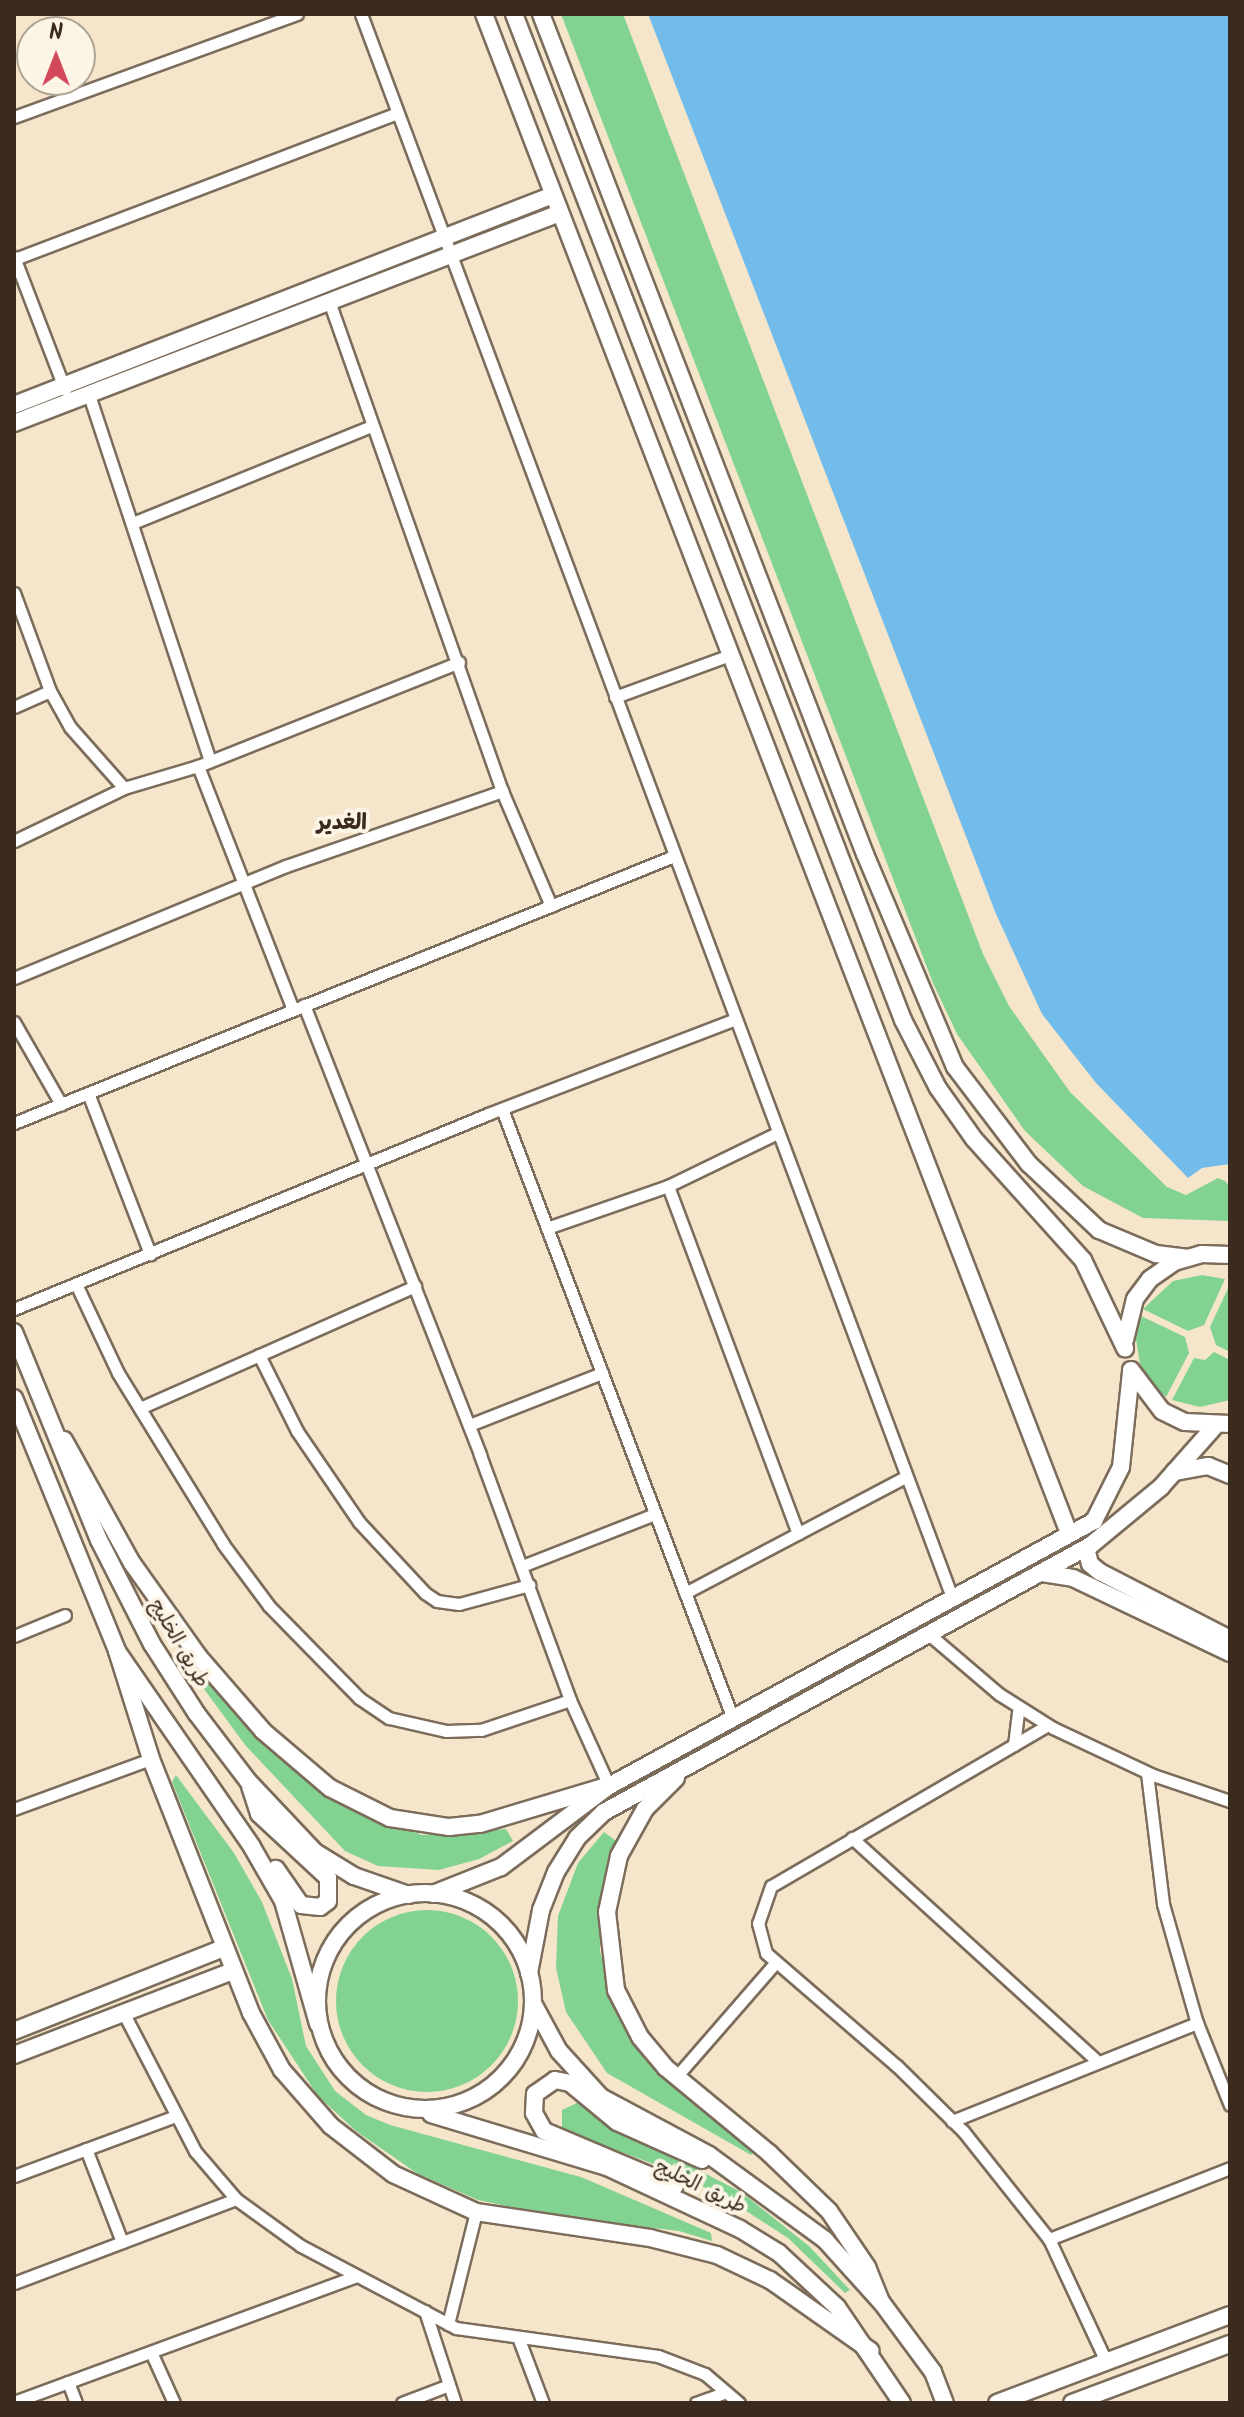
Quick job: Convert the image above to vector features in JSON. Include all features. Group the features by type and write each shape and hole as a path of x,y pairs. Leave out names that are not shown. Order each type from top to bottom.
{"main road":[{"path":"484,14 1069,1533"},
{"path":"433,1894 501,1867 609,1786 1094,1521 1108,1502 1128,1438 1131,1372 1125,1348 1083,1260 974,1139 938,1088 903,1020 514,14"},
{"path":"541,14 865,854 955,1067 1029,1164 1099,1230 1156,1254 1187,1258 1230,1255"},
{"path":"14,405 553,195"},
{"path":"14,423 560,213"},
{"path":"1125,1348 1135,1299 1150,1279 1187,1258"},
{"name":"طريق الخليج","path":"14,1332 99,1540 152,1644 248,1781 315,1852 354,1876 409,1895"},
{"path":"1131,1372 1162,1411 1185,1422 1223,1425"},
{"path":"14,1398 117,1651 151,1759 233,1971 282,2070 331,2126 393,2174 476,2212 650,2238 717,2255 770,2280 871,2351"},
{"path":"49,1412 132,1563 184,1637 263,1731 330,1788 390,1818 449,1827 480,1824 609,1786"},
{"path":"529,1973 547,1890 577,1838 617,1804 931,1636 1086,1548 1223,1425"},
{"path":"1173,1473 1208,1466 1230,1475"},
{"path":"1086,1548 1090,1564 1100,1572 1230,1639"},
{"path":"1042,1573 1073,1578 1230,1653"},
{"path":"117,1651 268,1872 288,1911 318,2024 331,2056 352,2082 381,2101 414,2109 447,2107 478,2096 504,2076 522,2049 534,2005 529,1973 513,1938 495,1919 474,1905 433,1894 409,1895 363,1912 340,1934 320,1977 318,2024"},
{"path":"693,1763 645,1809 619,1856 607,1912 611,1969 624,2008 646,2045 676,2077 769,2153 829,2211 861,2256 882,2303"},
{"path":"219,1800 244,1825 301,1905 320,1907 331,1893 328,1878 259,1814 248,1781"},
{"path":"14,2031 224,1948"},
{"path":"14,2055 233,1971"},
{"name":"طريق الخليج","path":"534,2005 559,2051 601,2097 733,2171 825,2240 882,2303 933,2372 945,2403"},
{"path":"694,2205 674,2186 646,2170 544,2131 534,2113 535,2094 555,2080 570,2083 617,2122 733,2171"},
{"name":"طريق الخليج","path":"414,2109 556,2149 694,2205 789,2261 837,2307 871,2351 902,2403"},
{"path":"997,2403 1230,2315"},
{"path":"1072,2403 1091,2400 1230,2344"}],"street":[{"path":"14,117 297,14"},
{"path":"361,14 903,1478 953,1600"},
{"path":"70,402 15,264 397,113"},
{"path":"329,301 502,791 551,906"},
{"path":"89,395 135,522 210,760"},
{"path":"135,522 371,426"},
{"path":"14,593 50,691 92,757 124,788"},
{"path":"615,697 730,655"},
{"path":"14,841 124,788 198,766 459,662"},
{"path":"14,707 50,691"},
{"path":"198,766 298,1008 368,1165 469,1425 570,1700 609,1786"},
{"path":"14,978 245,883 502,791"},
{"path":"14,1123 674,856"},
{"path":"14,1309 502,1109 735,1019"},
{"path":"14,1022 61,1104"},
{"path":"88,1093 150,1254"},
{"path":"502,1109 733,1719"},
{"path":"547,1228 668,1186 777,1133"},
{"path":"668,1186 798,1533"},
{"path":"76,1284 140,1408 223,1544 269,1606 359,1698 389,1718 446,1731 481,1730 570,1700"},
{"path":"140,1408 415,1286"},
{"path":"259,1355 297,1431 359,1522 425,1593 437,1601 459,1604 529,1585"},
{"path":"469,1425 602,1373"},
{"path":"685,1593 903,1478"},
{"path":"522,1566 655,1514"},
{"path":"14,1636 65,1615"},
{"path":"931,1636 1019,1707 1048,1725 1147,1773 1230,1801"},
{"path":"1014,1745 1019,1707"},
{"path":"1048,1725 771,1886 758,1923 766,1953 952,2121 1049,2239 1106,2361"},
{"path":"14,1809 151,1759"},
{"path":"1147,1773 1163,1904 1197,2023 1230,2105"},
{"path":"852,1838 1097,2061"},
{"path":"676,2077 776,1962"},
{"path":"123,2012 195,2151 236,2199 301,2246 448,2324 658,2356 705,2374 739,2403"},
{"path":"952,2121 1197,2023"},
{"path":"14,2176 175,2116"},
{"path":"86,2149 122,2242"},
{"path":"1049,2239 1230,2168"},
{"path":"14,2283 236,2199"},
{"path":"448,2324 476,2212"},
{"path":"14,2402 357,2276"},
{"path":"425,2311 455,2403"},
{"path":"518,2337 543,2403"},
{"path":"151,2352 174,2403"},
{"path":"68,2382 76,2403"},
{"path":"402,2403 449,2385"},
{"path":"696,2403 726,2392"}],"green space":[{"path":"561,14 623,14 983,954 1009,1006 1070,1092 1167,1187 1186,1195 1218,1178 1225,1181 1230,1187 1230,1221 1143,1218 1083,1186 1025,1131 957,1034 933,983"},
{"path":"1202,1275 1225,1279 1204,1325 1188,1331 1143,1309 1173,1281"},
{"path":"1230,1284 1230,1352 1216,1345 1210,1327"},
{"path":"1141,1316 1185,1337 1189,1353 1166,1397 1149,1382 1140,1364 1136,1339"},
{"path":"1214,1352 1230,1360 1230,1400 1200,1407 1172,1400 1194,1358 1205,1360"},
{"path":"196,1665 285,1762 341,1805 422,1835 506,1829 513,1841 479,1859 439,1870 378,1866 345,1851 246,1746 190,1670"},
{"path":"176,1775 234,1853 262,1902 292,1979 306,2046 335,2091 366,2115 390,2125 581,2177 711,2233 712,2241 679,2231 560,2217 478,2200 418,2174 356,2131 318,2096 268,2020 172,1782"},
{"path":"604,1832 616,1841 600,1899 600,1952 619,2015 656,2068 755,2151 751,2155 607,2073 566,2012 556,1968 558,1916 578,1863"},
{"path":"427,1910 462,1917 478,1925 491,1937 503,1950 511,1966 518,2001 511,2036 503,2052 491,2065 478,2077 462,2085 427,2092 392,2085 376,2077 363,2065 351,2052 343,2036 336,2001 343,1966 351,1950 363,1937 376,1925 392,1917"},
{"path":"581,2101 607,2123 741,2192 809,2246 850,2290 845,2293 788,2238 729,2200 675,2172 562,2130 562,2110"}],"water":[{"path":"648,14 1230,14 1230,1164 1202,1168 1188,1178 1096,1083 1042,1014 996,914"}],"district":[{"name":"الغدير","path":"342,824"}]}
